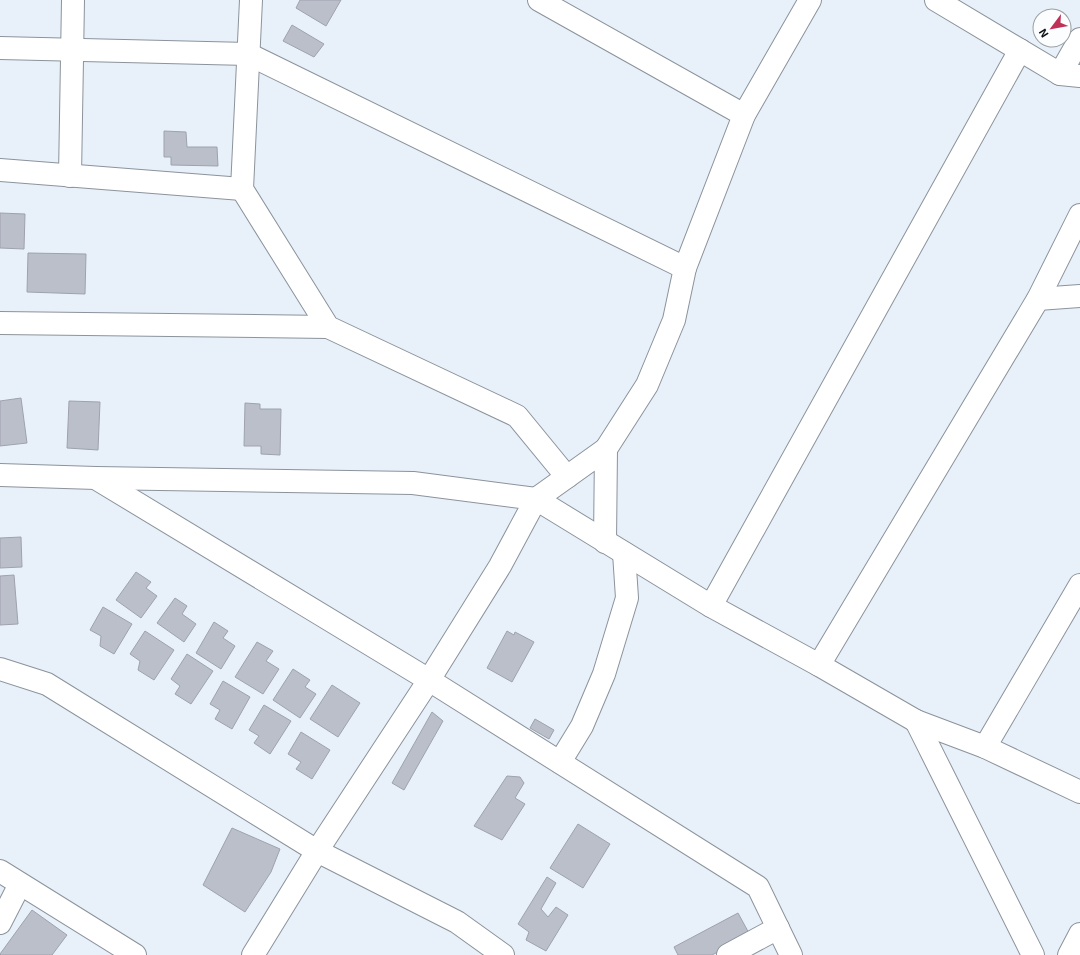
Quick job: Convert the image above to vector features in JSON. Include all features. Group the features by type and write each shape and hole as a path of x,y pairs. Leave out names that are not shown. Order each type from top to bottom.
{"street":[{"path":"70,176 73,0"},
{"path":"251,0 242,189 328,327"},
{"path":"539,0 744,115"},
{"path":"253,955 317,851 429,680 500,566 536,499 606,449 647,385 674,320 685,268 744,115 810,0"},
{"path":"936,0 1020,50 1070,75 1080,39"},
{"path":"0,48 248,54 685,268"},
{"path":"711,606 1020,50"},
{"path":"0,170 242,189"},
{"path":"818,664 1038,299 1080,215"},
{"path":"1038,299 1080,296"},
{"path":"0,322 328,327 517,416 567,477"},
{"path":"605,542 606,449"},
{"path":"0,475 413,483 536,499 711,606 818,664 916,721 985,747 1080,792"},
{"path":"96,478 429,680 758,887 791,955"},
{"path":"560,762 582,726 604,674 627,598 624,553"},
{"path":"985,747 1080,585"},
{"path":"0,669 47,684 317,851 456,922 503,955"},
{"path":"916,721 1033,955"},
{"path":"0,871 135,955"},
{"path":"0,923 20,884"},
{"path":"728,955 778,928"},
{"path":"1069,955 1080,934"}],"building":[{"path":"300,0 341,0 326,26 296,8"},
{"path":"292,25 324,44 314,57 283,41"},
{"path":"164,131 186,132 187,147 217,147 218,166 171,165 171,157 164,157"},
{"path":"0,213 25,214 24,249 0,248"},
{"path":"28,253 86,254 85,294 27,292"},
{"path":"21,398 27,443 0,446 0,401"},
{"path":"69,401 100,402 98,450 67,448"},
{"path":"245,403 260,404 260,409 281,409 280,455 261,454 261,446 244,446"},
{"path":"21,537 22,567 0,568 0,538"},
{"path":"136,572 151,582 146,588 157,596 141,618 116,600"},
{"path":"14,575 18,624 0,625 0,576"},
{"path":"175,598 187,606 182,614 196,624 184,642 157,623"},
{"path":"103,607 132,624 114,654 100,646 101,636 90,630"},
{"path":"214,622 228,631 223,638 235,646 221,669 196,653"},
{"path":"145,631 174,650 154,680 138,670 140,661 130,654"},
{"path":"507,631 514,635 515,632 534,642 512,682 487,668"},
{"path":"257,642 273,651 266,661 279,669 263,694 235,677"},
{"path":"187,654 213,671 191,704 175,694 180,686 171,679"},
{"path":"293,669 310,680 305,687 316,694 300,718 273,700"},
{"path":"223,681 250,697 232,729 215,719 220,710 210,704"},
{"path":"332,685 360,703 338,737 310,719"},
{"path":"264,705 291,721 270,754 254,743 259,736 249,730"},
{"path":"432,712 443,721 404,790 392,783"},
{"path":"535,719 554,730 549,739 530,728"},
{"path":"301,732 330,750 312,779 296,769 301,762 288,754"},
{"path":"507,776 520,777 524,783 515,798 525,804 502,840 474,826"},
{"path":"578,824 610,844 583,888 550,868"},
{"path":"232,828 280,849 271,872 245,912 203,885"},
{"path":"547,877 556,883 541,909 548,917 556,907 568,915 546,951 526,940 529,932 518,924"},
{"path":"32,910 67,935 52,955 1,955 0,954"},
{"path":"738,913 750,935 712,955 678,955 674,947"}]}
